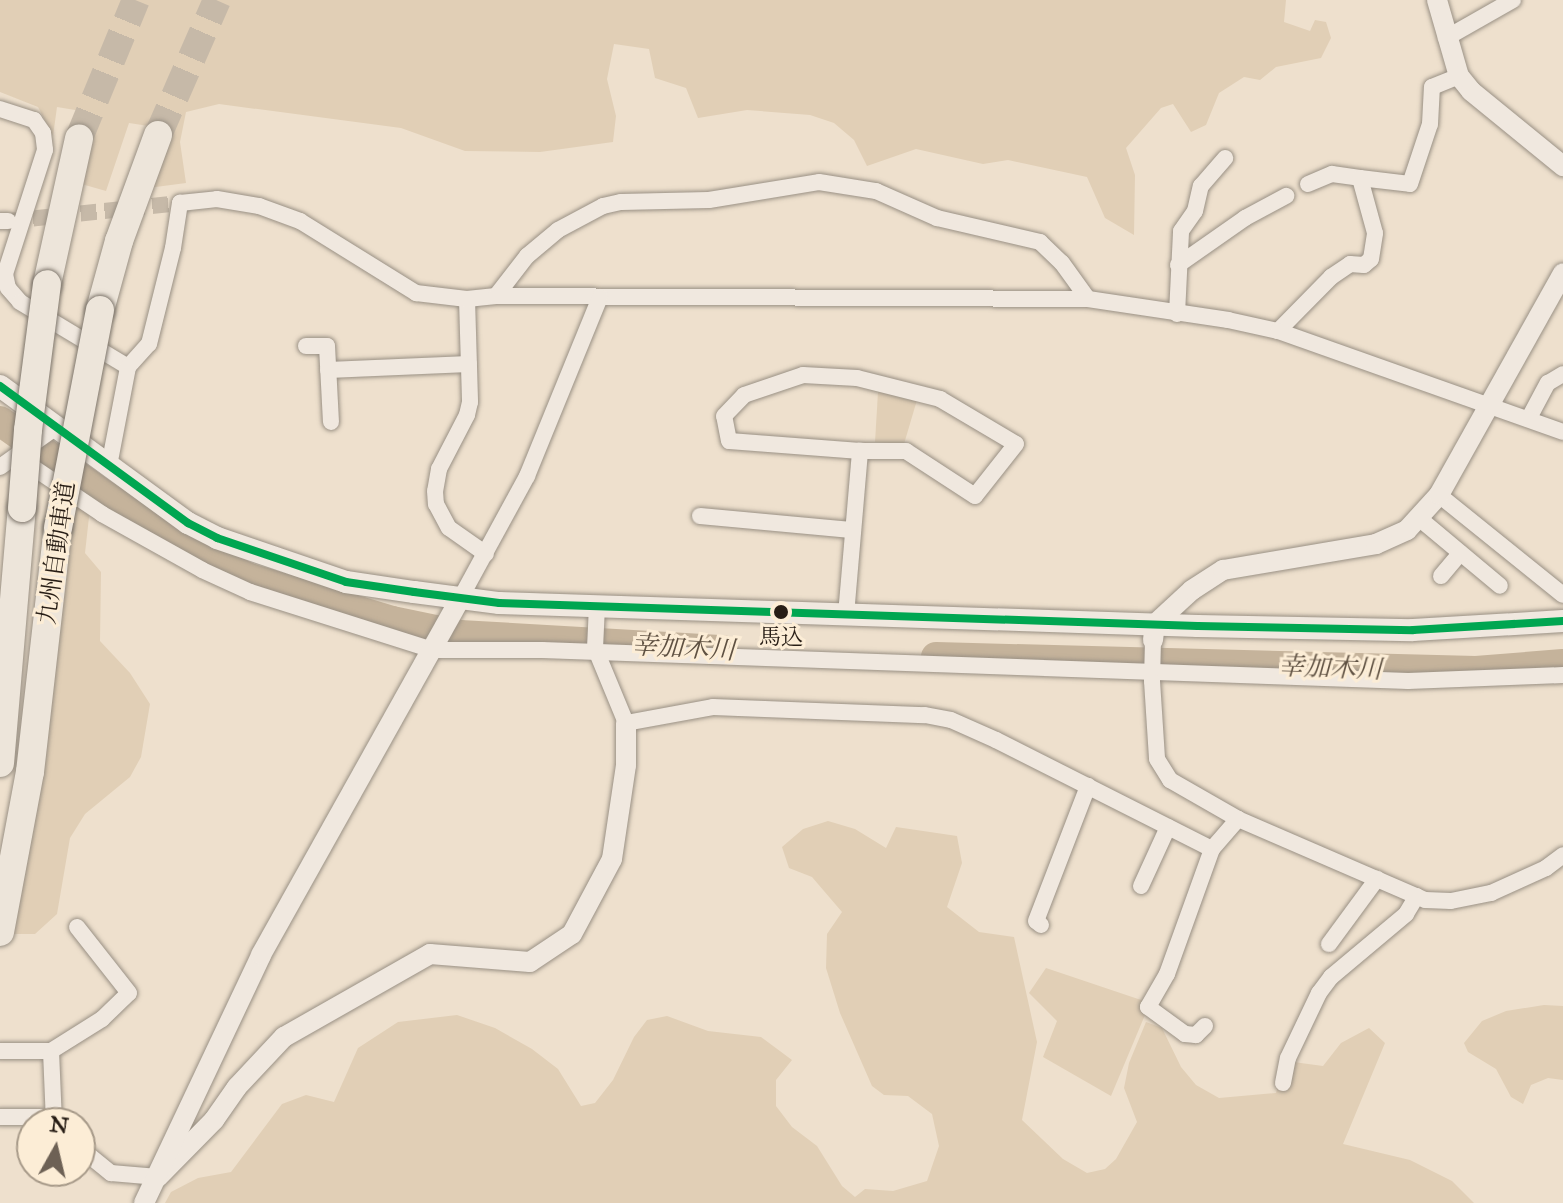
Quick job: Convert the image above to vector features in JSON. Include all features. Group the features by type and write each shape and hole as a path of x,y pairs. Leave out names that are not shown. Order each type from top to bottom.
{"highway":[{"name":"九州自動車道","path":"2,921 30,772 58,528 100,310 119,241 158,135"},
{"name":"九州自動車道","path":"0,763 28,430 47,284 79,138"}],"main road":[{"path":"0,386 52,430 109,466 188,523 267,558 346,582 456,605 597,614 846,615 1154,632 1413,630 1563,621"}],"street":[{"path":"1437,0 1459,76 1471,91 1563,166"},
{"path":"1446,38 1513,0"},
{"path":"1308,184 1332,174 1410,184 1430,124 1432,87 1459,76"},
{"path":"0,109 22,113 34,120 43,133 45,150 5,274 8,288 20,302 128,367"},
{"path":"1177,314 1181,231 1195,211 1201,186 1225,158"},
{"path":"1278,331 1331,277 1350,264 1364,265 1371,259 1375,233 1360,178"},
{"path":"496,296 527,256 558,230 603,206 621,202 709,200 819,182 876,191 937,218 1040,242 1062,263 1088,299"},
{"path":"1178,265 1245,218 1286,196"},
{"path":"109,466 128,367 149,344 173,248 180,203 217,199 259,206 300,221 416,293 467,299 496,296 1088,299 1228,320 1278,331 1563,432"},
{"path":"1563,273 1439,495 1420,519 1407,530 1376,544 1223,570 1192,590 1154,632 1152,673 1157,759 1170,780 1238,819 1417,896 1451,901 1491,893 1546,868 1563,855"},
{"path":"144,1203 261,955 527,476 600,297"},
{"path":"467,299 467,415 439,469 435,491 436,504 449,528 486,554"},
{"path":"306,346 327,346 331,422"},
{"path":"328,370 469,364"},
{"path":"1529,418 1548,383 1563,374"},
{"path":"803,375 857,378 940,399 1016,444 975,496 906,451 860,451 729,441 724,416 744,395 803,375"},
{"path":"0,467 52,430"},
{"path":"846,615 860,451"},
{"path":"22,453 102,514 202,570 250,592 436,644 1408,681 1563,675"},
{"path":"1439,495 1563,595"},
{"path":"700,516 851,530"},
{"path":"1420,519 1500,586"},
{"path":"1441,576 1460,553"},
{"path":"158,1177 214,1120 237,1087 284,1037 430,954 530,962 572,934 612,859 626,765 626,723 596,651 597,614"},
{"path":"626,723 713,707 925,715 951,720 1212,849"},
{"path":"1041,925 1036,921 1088,786"},
{"path":"1205,1026 1196,1035 1185,1034 1148,1007 1167,974 1212,849 1238,819"},
{"path":"1141,886 1168,827"},
{"path":"1329,944 1377,879"},
{"path":"1283,1083 1288,1058 1319,993 1331,977 1406,914 1417,896"},
{"path":"0,1051 51,1051 102,1019 129,993 77,927"},
{"path":"51,1051 53,1107"},
{"path":"96,1161 111,1173 158,1177"}],"shaded area":[{"path":"0,0 1286,0 1284,22 1310,31 1315,20 1326,22 1331,38 1321,58 1276,67 1260,80 1244,77 1219,93 1206,125 1191,132 1173,104 1161,108 1126,148 1135,175 1134,235 1105,218 1087,177 1008,160 983,164 916,149 867,166 854,140 834,123 810,115 747,110 698,118 686,88 655,78 649,49 614,44 607,79 616,116 613,142 540,152 465,151 401,128 219,104 186,112 180,142 186,183 148,188 168,129 129,123 106,191 78,183 93,113 57,107 53,136 38,107 0,92"},
{"path":"878,392 917,400 904,444 875,442"},
{"path":"75,499 90,508 85,553 101,572 100,641 130,673 150,704 141,757 130,777 85,814 70,838 57,914 35,934 11,934"},
{"path":"828,821 855,829 886,848 896,827 957,836 962,863 947,907 979,932 1014,937 1037,1042 1022,1120 1063,1159 1087,1173 1105,1169 1116,1159 1137,1122 1124,1088 1129,1063 1146,1022 1162,1028 1181,1067 1196,1085 1219,1098 1276,1093 1286,1061 1323,1066 1341,1043 1369,1028 1385,1043 1343,1144 1410,1160 1452,1181 1474,1203 165,1203 171,1192 198,1178 231,1172 282,1104 306,1095 334,1102 358,1048 398,1022 457,1015 495,1028 532,1049 558,1069 581,1106 595,1103 613,1080 634,1037 647,1020 667,1016 708,1031 761,1037 792,1060 776,1080 776,1106 792,1127 817,1146 842,1186 855,1197 865,1189 893,1191 927,1181 939,1146 932,1114 908,1096 884,1095 872,1086 840,1013 826,968 827,934 842,912 812,877 789,868 782,847 803,829"},
{"path":"1046,968 1150,1003 1111,1096 1043,1057 1057,1021 1029,993"},
{"path":"1544,1005 1563,1006 1563,1080 1548,1078 1531,1085 1523,1104 1511,1097 1496,1069 1468,1052 1464,1043 1482,1021 1506,1011"}],"waterway":[{"name":"幸加木川","path":"0,421 106,496 195,552 249,578 392,621 460,635 724,650"},
{"name":"幸加木川","path":"936,657 1476,671 1563,664"}],"tunnel":[{"path":"79,138 136,0"},
{"path":"158,135 217,0"},
{"path":"9,221 180,203"}],"transit line":[{"path":"0,386 188,523 217,538 346,582 499,603 1198,626 1413,630 1563,621"}],"place":[{"name":"馬込","path":"781,612"}]}
